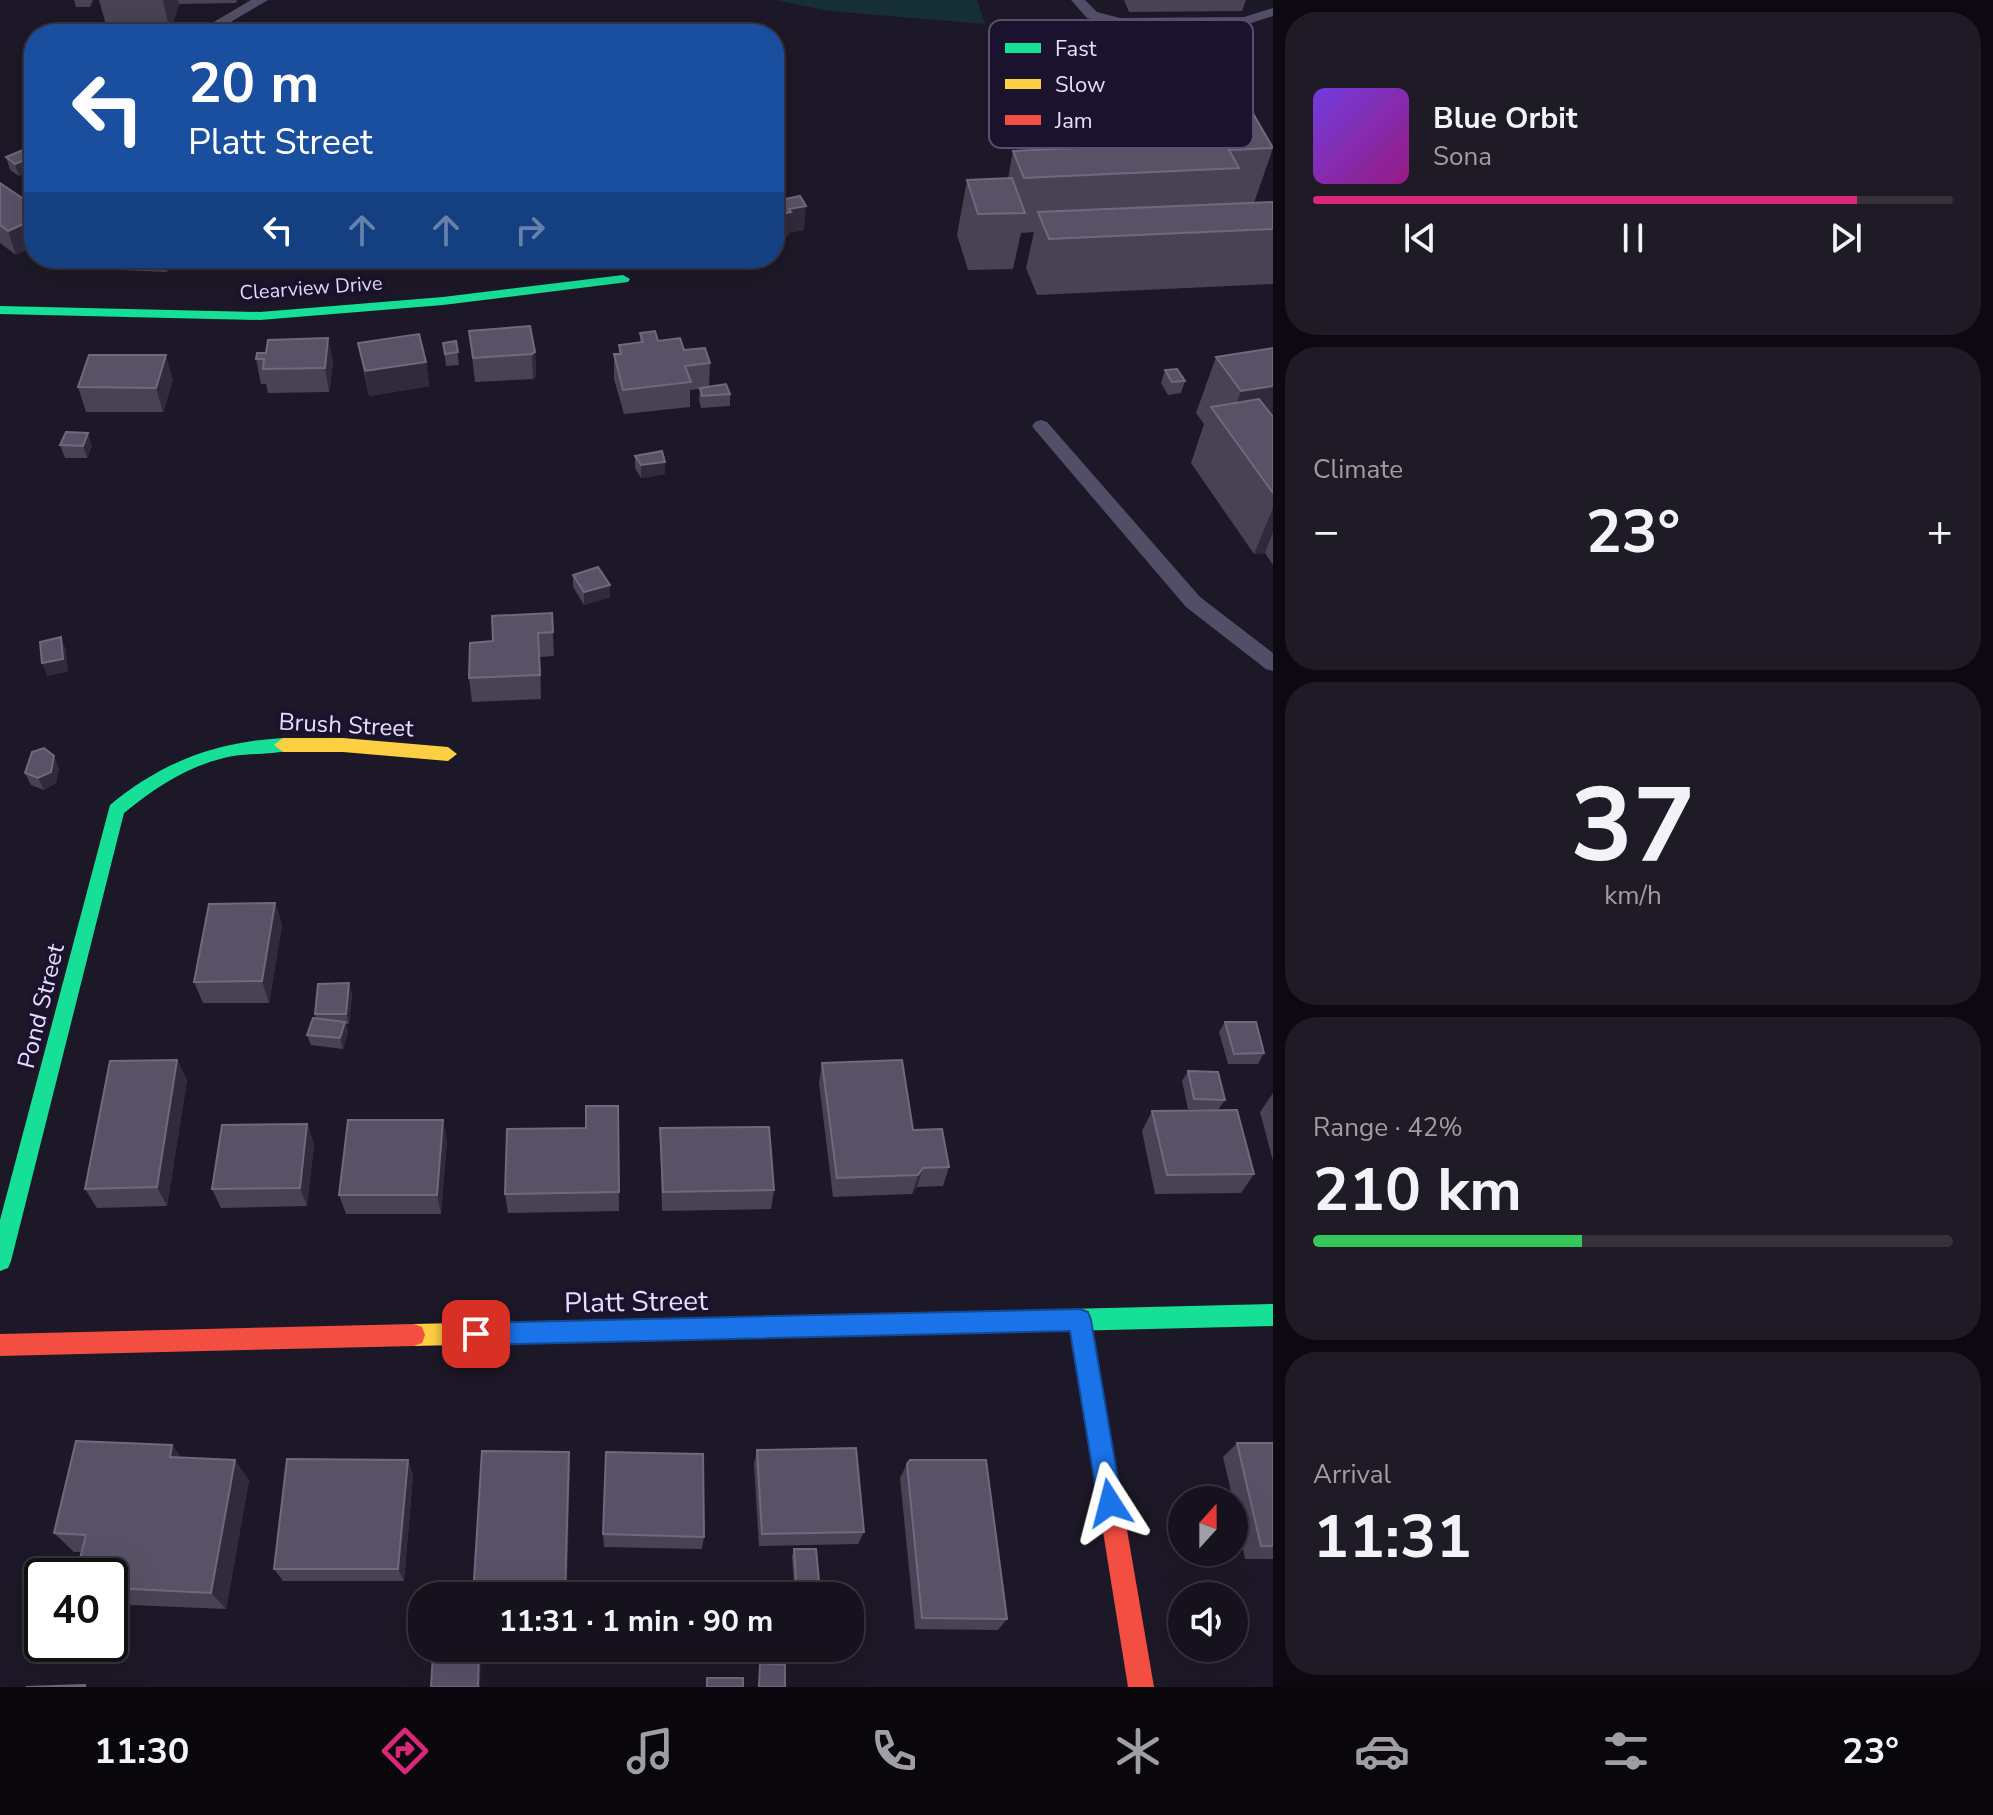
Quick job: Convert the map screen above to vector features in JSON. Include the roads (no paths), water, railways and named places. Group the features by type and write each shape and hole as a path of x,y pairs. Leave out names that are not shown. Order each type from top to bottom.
{"street":[{"name":"Clearview Drive","path":"0,310 260,316 443,301 623,279"},
{"name":"Brush Street","path":"116,810 144,784 168,769 229,751 304,742 448,754"},
{"name":"Pond Street","path":"0,1261 116,810"},
{"name":"Platt Street","path":"0,1345 1273,1315"},
{"path":"1080,1320 1141,1687"}],"lane":[{"path":"218,24 261,0"},
{"path":"1078,0 1092,15 1112,20"},
{"path":"1248,20 1273,12"},
{"path":"1041,426 1193,602 1273,664"}]}
